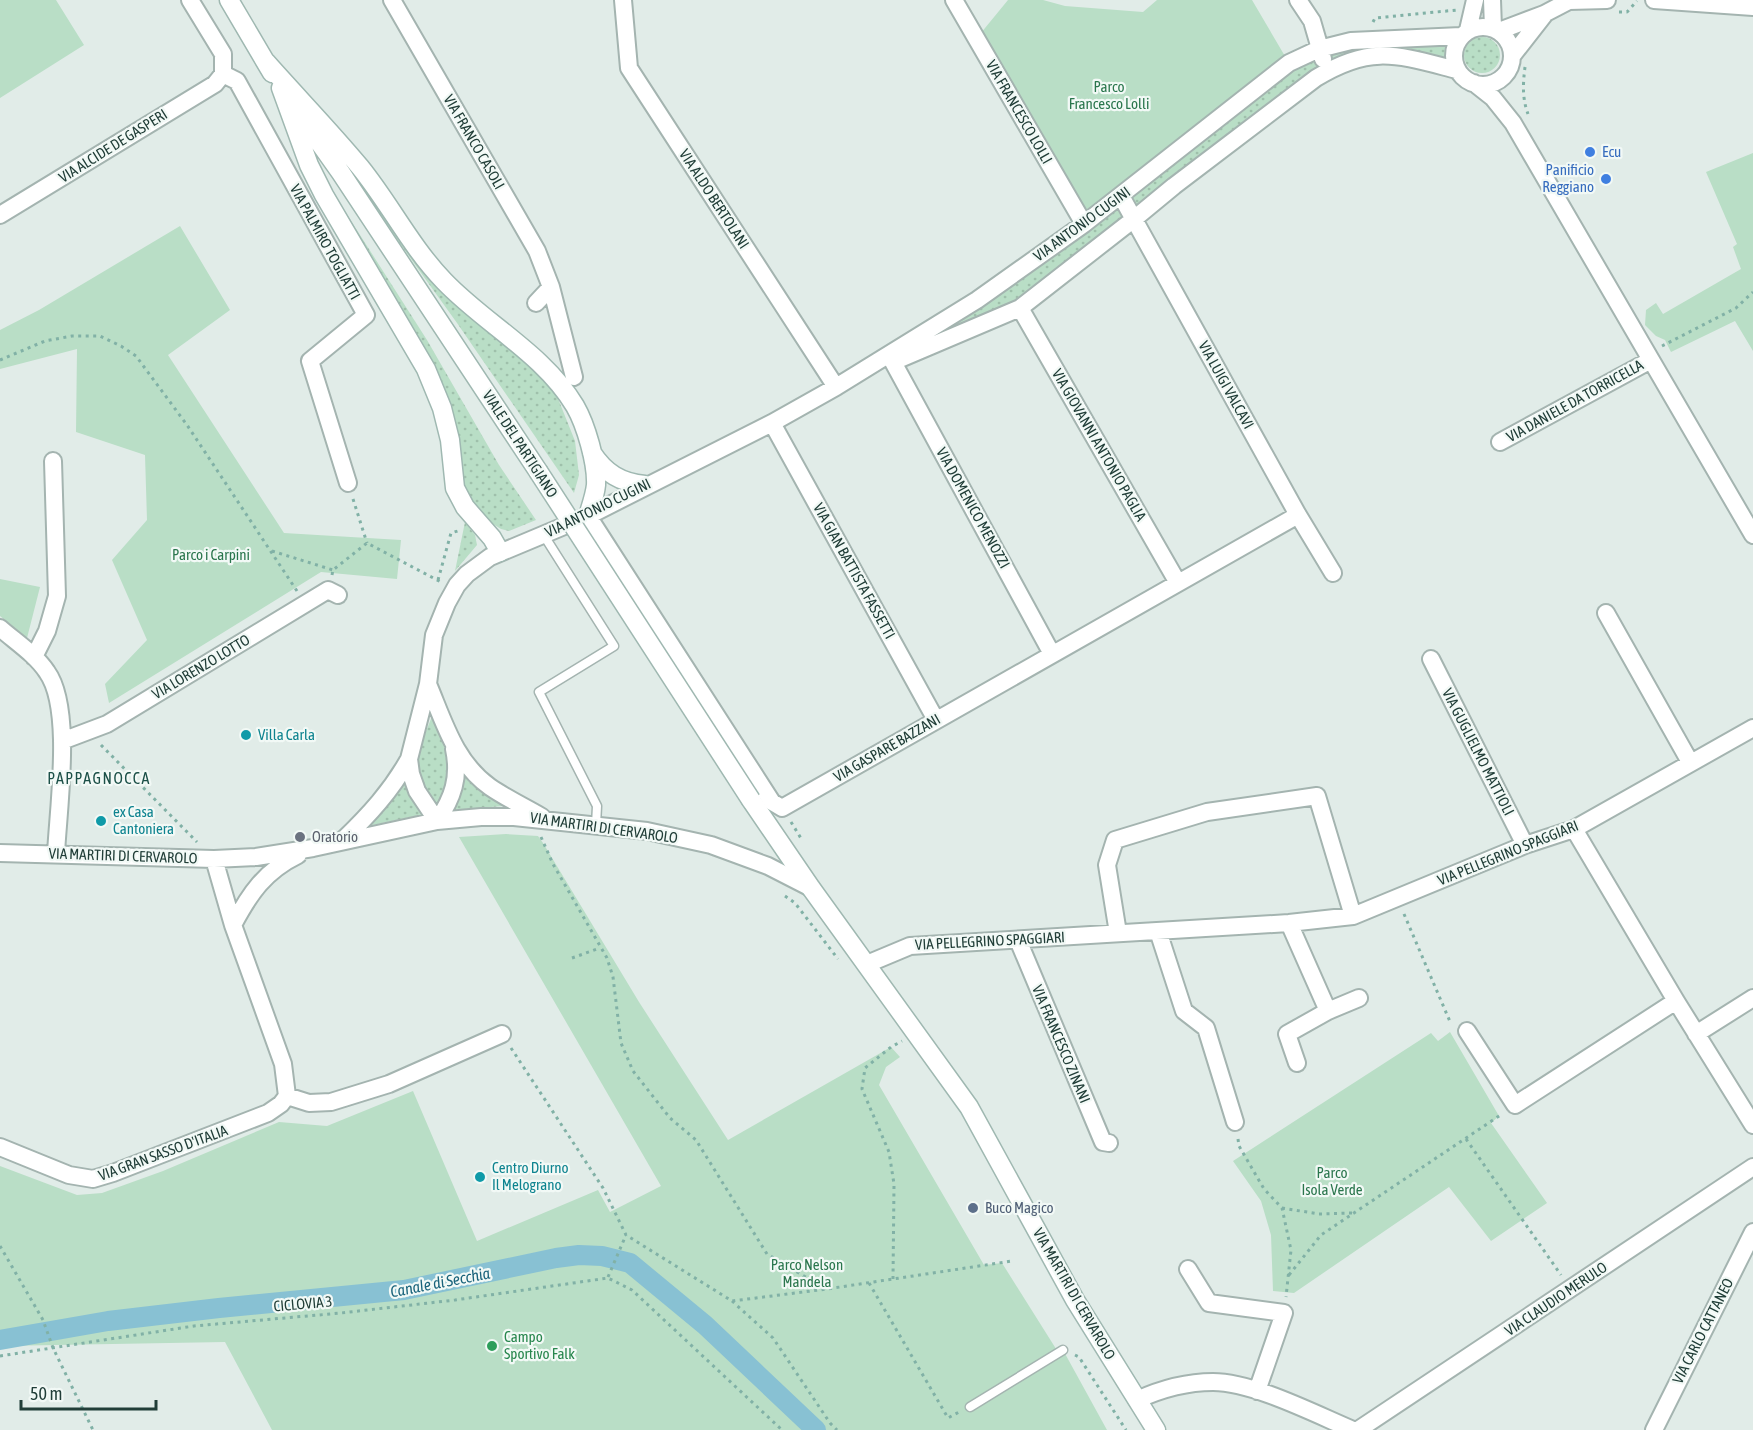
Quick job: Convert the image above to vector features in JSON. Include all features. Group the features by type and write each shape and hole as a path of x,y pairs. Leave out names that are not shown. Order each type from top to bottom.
{"main road":[{"name":"VIALE DEL PARTIGIANO","path":"229,0 281,88 341,173 811,888"},
{"path":"266,62 361,168 442,280 543,366 568,395 580,417 590,450 596,486 588,516"},
{"path":"281,88 309,165 324,195 426,369 442,408 450,440 455,488 465,507 492,538 500,552"},
{"path":"590,450 609,473 624,481 645,485"},
{"name":"VIA MARTIRI DI CERVAROLO","path":"811,888 969,1107 1075,1300 1156,1430"}],"street":[{"path":"190,0 223,54 223,75"},
{"name":"VIA FRANCO CASOLI","path":"392,0 537,251 551,287 574,377"},
{"name":"VIA ALDO BERTOLANI","path":"623,0 629,68 836,387"},
{"name":"VIA FRANCESCO LOLLI","path":"954,0 1084,224"},
{"path":"1298,0 1311,21 1327,71"},
{"path":"1492,0 1496,30 1510,46 1518,61"},
{"path":"1654,0 1753,7"},
{"name":"VIA ANTONIO CUGINI","path":"343,840 383,799 397,781 409,759 428,684 434,635 440,617 454,590 479,563 588,516 645,485 772,423 836,387 977,300 1121,196 1289,63 1320,50 1351,41 1464,33 1479,26 1496,30 1544,14 1569,1 1612,6"},
{"path":"1457,70 1454,52 1464,33 1472,3"},
{"path":"1474,83 1490,84 1505,75 1511,63 1518,61 1544,14"},
{"name":"VIA ANTONIO CUGINI","path":"836,387 893,363 910,353 1020,308 1174,186 1327,71 1340,64 1367,56 1403,56 1457,70 1466,80 1474,83"},
{"name":"VIA ALCIDE DE GASPERI","path":"0,215 215,84 223,75"},
{"name":"VIA PALMIRO TOGLIATTI","path":"223,75 237,81 366,315 310,361 348,483"},
{"name":"VIA DANIELE DA TORRICELLA","path":"1505,75 1506,94 1513,123"},
{"name":"VIA DANIELE DA TORRICELLA","path":"1474,83 1492,98 1513,123 1753,535"},
{"name":"VIA LUIGI VALCAVI","path":"1121,196 1298,515 1333,573"},
{"path":"536,303 551,287"},
{"name":"VIA GIOVANNI ANTONIO PAGLIA","path":"1020,308 1178,583"},
{"name":"VIA DANIELE DA TORRICELLA","path":"1500,442 1648,356"},
{"name":"VIA DOMENICO MENOZZI","path":"893,363 1052,654"},
{"name":"VIA GIAN BATTISTA FASSETTI","path":"772,423 936,720"},
{"path":"34,657 47,631 57,596 52,461"},
{"name":"VIA GASPARE BAZZANI","path":"588,516 772,802 782,808 1298,515"},
{"name":"VIA LORENZO LOTTO","path":"62,741 107,724 306,604 333,593"},
{"path":"1605,613 1690,762"},
{"path":"0,628 46,670 58,694 62,741 56,854"},
{"name":"VIA GUGLIELMO MATTIOLI","path":"1431,659 1525,845"},
{"name":"VIA ANTONIO CUGINI","path":"409,759 417,791 437,821 456,784 457,762 453,745 428,684"},
{"name":"VIA PELLEGRINO SPAGGIARI","path":"867,964 910,946 961,941 1018,940 1289,923 1353,916 1525,845 1574,829 1753,728"},
{"name":"VIA ANTONIO CUGINI","path":"453,745 469,768 489,786 545,819"},
{"path":"1118,933 1107,865 1115,840 1207,812 1317,796 1353,916"},
{"name":"VIA MARTIRI DI CERVAROLO","path":"0,853 207,859 255,857 312,848 437,821 481,817 545,819 648,831 711,845 768,866 811,888"},
{"path":"1574,829 1753,1125"},
{"path":"233,925 247,898 262,880 281,863 312,848"},
{"path":"207,859 283,1064 287,1096 309,1103 331,1102 389,1084 502,1034"},
{"path":"1289,923 1328,1011"},
{"path":"1158,931 1184,1011 1206,1029 1235,1122"},
{"name":"VIA FRANCESCO ZINANI","path":"1018,940 1102,1142 1108,1143"},
{"path":"1297,1063 1287,1034 1328,1011 1359,998"},
{"path":"1696,1034 1753,998"},
{"path":"1467,1031 1515,1105 1676,1001"},
{"name":"VIA GRAN SASSO D'ITALIA","path":"0,1147 69,1175 93,1179 268,1113 281,1104 287,1096"},
{"name":"VIA CLAUDIO MERULO","path":"1358,1430 1753,1167"},
{"name":"VIA CARLO CATTANEO","path":"1654,1430 1753,1232"},
{"path":"1188,1269 1209,1303 1284,1313 1257,1390"},
{"path":"1137,1400 1170,1388 1215,1382 1237,1385 1257,1390 1353,1430"}],"lane":[{"path":"543,534 614,645 539,692 597,806 596,825"},
{"path":"970,1407 1063,1350"}],"path":[{"path":"1612,6 1627,12 1639,0"},
{"path":"1370,30 1375,18 1472,3"},
{"path":"1518,61 1525,106 1529,115"},
{"path":"1648,356 1736,308 1753,292"},
{"path":"0,360 45,342 72,336 100,336 136,356 187,425 306,604"},
{"path":"1658,338 1663,346"},
{"path":"348,483 367,543 454,590"},
{"path":"438,581 451,532 479,524"},
{"path":"333,570 367,543"},
{"path":"271,551 333,570"},
{"path":"333,570 333,593"},
{"path":"88,732 197,840 207,859"},
{"path":"545,819 538,831 544,846 607,958 613,977 621,1043 633,1071 670,1118 696,1140 767,1254 827,1289"},
{"path":"776,890 795,903 841,964"},
{"path":"1397,898 1446,1016 1459,1032 1467,1031"},
{"path":"572,958 600,948"},
{"path":"893,1280 894,1184 889,1152 862,1089 865,1068 891,1047 916,1032"},
{"path":"502,1034 603,1188 626,1235 732,1301 772,1338 837,1430"},
{"path":"892,1035 899,1043"},
{"path":"1288,1275 1321,1235 1515,1105"},
{"path":"1235,1122 1239,1146 1264,1189 1282,1208 1291,1250 1284,1313"},
{"path":"1466,1138 1571,1289"},
{"path":"1282,1208 1319,1214 1354,1213"},
{"path":"626,1235 608,1278 632,1290 782,1430"},
{"path":"0,1246 43,1320 93,1430"},
{"path":"732,1301 893,1280 1012,1261"},
{"name":"CICLOVIA 3","path":"0,1356 194,1326 455,1300 608,1278"},
{"path":"869,1283 948,1418 970,1407"},
{"path":"1063,1350 1078,1357 1126,1430"}],"green space":[{"path":"0,0 56,0 84,45 0,98"},
{"name":"Parco Francesco Lolli","path":"1008,0 1043,0 1065,6 1143,12 1157,0 1252,0 1289,63 1084,224 976,39"},
{"path":"1482,37 1495,42 1500,55 1495,68 1482,73 1469,68 1464,55 1469,42"},
{"path":"1456,43 1454,61 1403,56 1340,64 1020,308 910,353 1319,49"},
{"path":"1753,153 1753,351 1735,321 1671,352 1665,340 1656,336 1645,325 1646,310 1656,303 1663,314 1741,269 1733,247 1737,244 1706,172"},
{"path":"348,165 410,253 453,301 520,355 545,380 557,396 575,441 579,475 574,493 457,323 347,170"},
{"path":"330,188 427,340 499,465 536,520 509,531 485,519 477,511 461,484 455,437"},
{"name":"Parco i Carpini","path":"180,226 230,310 168,355 284,533 401,540 397,579 321,572 109,703 105,684 147,640 112,560 147,520 145,455 76,432 77,349 0,369 0,330 39,310"},
{"path":"465,522 475,535 477,545 455,571"},
{"path":"0,579 40,587 27,638 0,616"},
{"path":"433,714 449,754 450,779 438,805 432,805 420,781 418,771 420,750"},
{"path":"465,773 470,781 504,806 452,810 459,799"},
{"path":"405,779 408,793 425,814 368,826 381,813"},
{"name":"Parco Nelson Mandela","path":"506,834 538,836 639,1002 728,1140 891,1047 900,1057 886,1067 879,1085 984,1265 1002,1263 1058,1352 1063,1350 1107,1430 272,1430 225,1342 0,1346 0,1166 77,1195 102,1193 163,1171 279,1122 327,1126 413,1091 477,1241 598,1190 610,1212 661,1186 459,837"},
{"name":"Parco Isola Verde","path":"1450,1032 1499,1116 1491,1123 1547,1203 1491,1241 1449,1187 1294,1293 1273,1291 1271,1235 1261,1201 1233,1161 1431,1033 1438,1041"}],"waterway":[{"name":"Canale di Secchia","path":"0,1340 108,1321 404,1290 556,1258 579,1255 602,1256 630,1263 705,1325 816,1430"}],"place":[{"name":"Ecu","path":"1590,152"},
{"name":"Panificio Reggiano","path":"1606,179"},
{"name":"Villa Carla","path":"246,735"},
{"name":"ex Casa Cantoniera","path":"101,821"},
{"name":"Oratorio","path":"300,837"},
{"name":"Centro Diurno Il Melograno","path":"480,1177"},
{"name":"Buco Magico","path":"973,1208"},
{"name":"Campo Sportivo Falk","path":"492,1346"}],"district":[{"name":"PAPPAGNOCCA","path":"99,778"}]}
